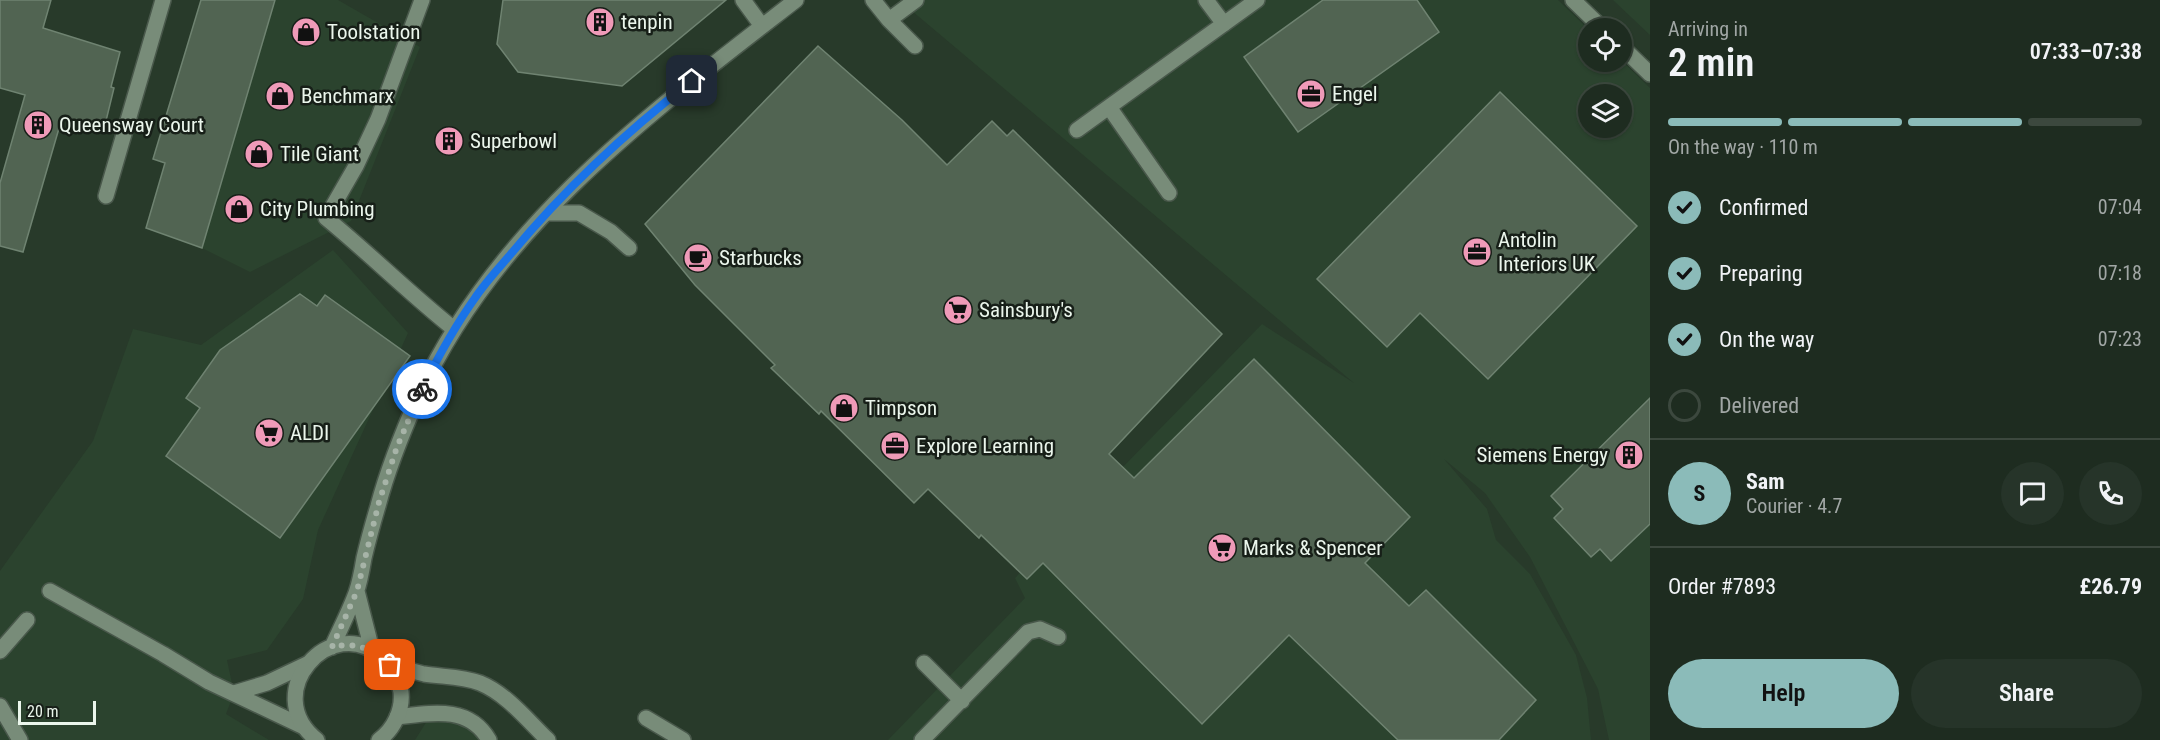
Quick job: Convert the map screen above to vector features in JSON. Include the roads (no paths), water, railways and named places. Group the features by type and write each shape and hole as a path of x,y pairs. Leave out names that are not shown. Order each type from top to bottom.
{"street":[{"path":"106,196 163,0"},
{"path":"422,0 378,119 356,166 326,218 454,329"},
{"path":"743,0 762,26"},
{"path":"332,647 357,591 379,502 397,447 420,394 454,329 477,295 547,213 607,154 652,113 796,0"},
{"path":"873,0 915,46"},
{"path":"889,20 916,0"},
{"path":"1206,0 1224,24"},
{"path":"1077,130 1257,0"},
{"path":"1572,0 1591,18"},
{"path":"1632,57 1650,74"},
{"path":"1109,107 1169,193"},
{"path":"547,213 579,213 611,232 629,248"},
{"path":"50,591 209,682 304,727 317,740"},
{"path":"357,591 375,652 390,665 399,681 401,699 397,717 391,729 381,739"},
{"path":"0,651 27,620"},
{"path":"922,740 1028,632 1040,629 1058,637"},
{"path":"304,727 297,711 296,692 301,674 316,655 332,647 350,644 375,652 404,669 481,683 509,703 549,740"},
{"path":"924,663 962,700"},
{"path":"234,693 267,683 307,664"},
{"path":"0,706 20,740"},
{"path":"397,717 443,712 456,714 479,726 489,740"},
{"path":"663,740 646,718 683,740"}],"place":[{"name":"tenpin","path":"600,22"},
{"name":"Toolstation","path":"306,32"},
{"name":"Engel","path":"1311,94"},
{"name":"Benchmarx","path":"280,96"},
{"name":"Queensway Court","path":"38,125"},
{"name":"Superbowl","path":"449,141"},
{"name":"Tile Giant","path":"259,154"},
{"name":"City Plumbing","path":"239,209"},
{"name":"Antolin Interiors UK","path":"1477,252"},
{"name":"Starbucks","path":"698,258"},
{"name":"Sainsbury's","path":"958,310"},
{"name":"Timpson","path":"844,408"},
{"name":"ALDI","path":"269,433"},
{"name":"Explore Learning","path":"895,446"},
{"name":"Siemens Energy","path":"1629,455"},
{"name":"Marks & Spencer","path":"1222,548"}]}
